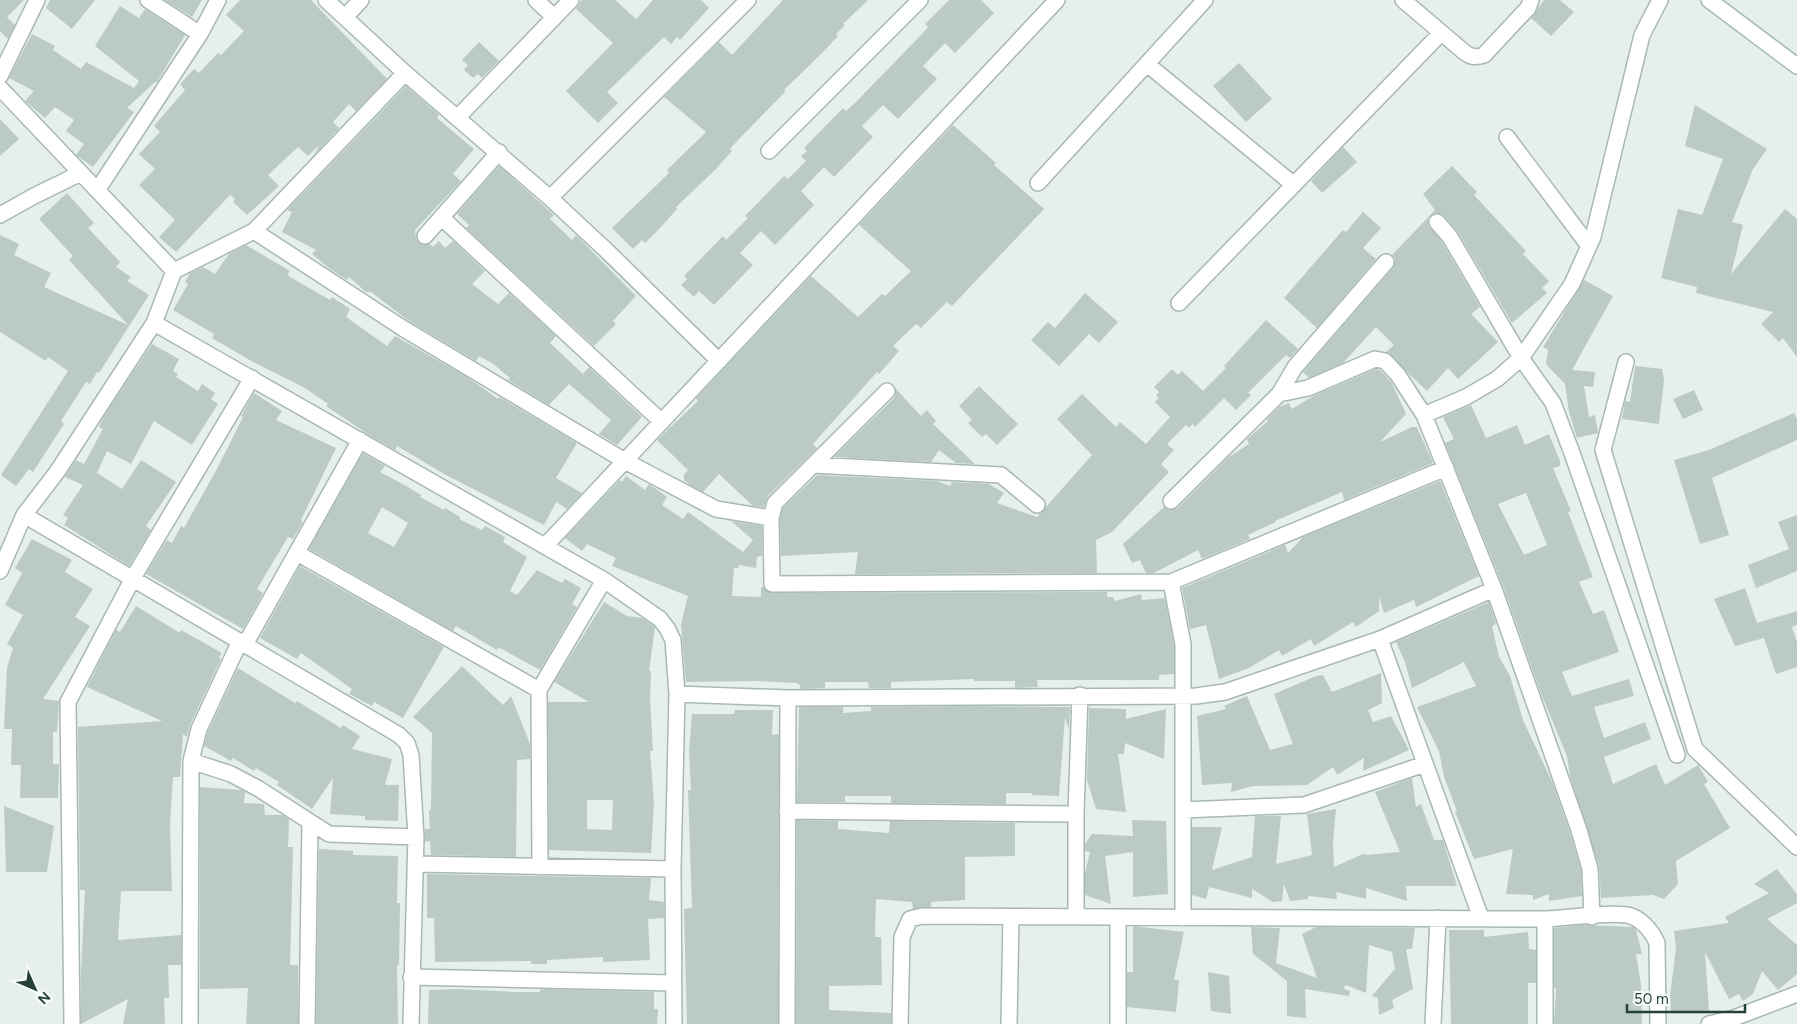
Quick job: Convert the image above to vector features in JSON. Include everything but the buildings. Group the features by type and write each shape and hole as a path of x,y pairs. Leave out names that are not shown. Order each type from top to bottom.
{"street":[{"path":"0,76 38,0"},
{"path":"148,0 200,34"},
{"path":"98,189 200,34 218,0"},
{"path":"326,0 405,73 499,152 550,198 719,361"},
{"path":"345,18 361,0"},
{"path":"536,0 554,17"},
{"path":"458,117 570,0"},
{"path":"550,198 748,0"},
{"path":"769,151 920,0"},
{"path":"545,546 1057,0"},
{"path":"1038,184 1205,0"},
{"path":"1403,0 1469,56 1477,57 1484,54 1528,8 1531,0"},
{"path":"1424,416 1466,397 1497,379 1521,358 1572,284 1590,246 1642,35 1660,0"},
{"path":"1710,0 1797,66"},
{"path":"1179,303 1441,33"},
{"path":"1147,64 1294,185"},
{"path":"0,571 24,515 57,472 154,323 174,271 254,231 405,73"},
{"path":"0,88 174,271"},
{"path":"1507,137 1590,246"},
{"path":"425,236 499,152"},
{"path":"0,215 81,173"},
{"path":"442,218 662,422"},
{"path":"1437,222 1450,237 1521,358 1556,412 1677,755"},
{"path":"254,231 404,329 625,460 716,509 771,518"},
{"path":"1171,501 1279,394 1295,367 1386,262"},
{"path":"154,323 604,580 660,620 667,628 672,640 678,694 673,869 674,1024"},
{"path":"1279,394 1308,388 1375,359 1385,361 1398,375 1424,416 1494,590 1580,830 1590,869 1592,916"},
{"path":"1626,362 1603,450 1695,749 1797,847"},
{"path":"72,1024 68,702 133,578 252,378"},
{"path":"887,392 775,503 771,518 772,584 1171,582 1446,468"},
{"path":"240,641 247,641 360,440"},
{"path":"813,465 1001,475 1037,505"},
{"path":"24,515 399,735 407,744 412,755 416,837 411,1024"},
{"path":"297,553 539,690"},
{"path":"540,867 539,690 604,580"},
{"path":"1171,582 1183,644 1183,918"},
{"path":"678,694 788,698 1080,695 1184,696 1225,692 1380,639 1494,590"},
{"path":"1380,639 1481,918"},
{"path":"190,1024 191,761 199,729 240,641"},
{"path":"1076,917 1076,814 1080,695"},
{"path":"787,1024 788,698"},
{"path":"191,761 231,774 259,789 329,834 416,837"},
{"path":"1183,810 1304,805 1425,764"},
{"path":"787,811 1076,814"},
{"path":"307,1024 310,822"},
{"path":"415,864 673,869"},
{"path":"900,1024 902,937 910,919 922,916 1011,918 1546,919 1628,915 1643,924 1653,934 1657,943 1658,1024"},
{"path":"1009,1024 1011,918"},
{"path":"1118,918 1118,1024"},
{"path":"1433,1024 1438,918"},
{"path":"1545,1024 1546,919"},
{"path":"411,977 673,983"},
{"path":"1709,1024 1734,1018 1797,994"}]}
